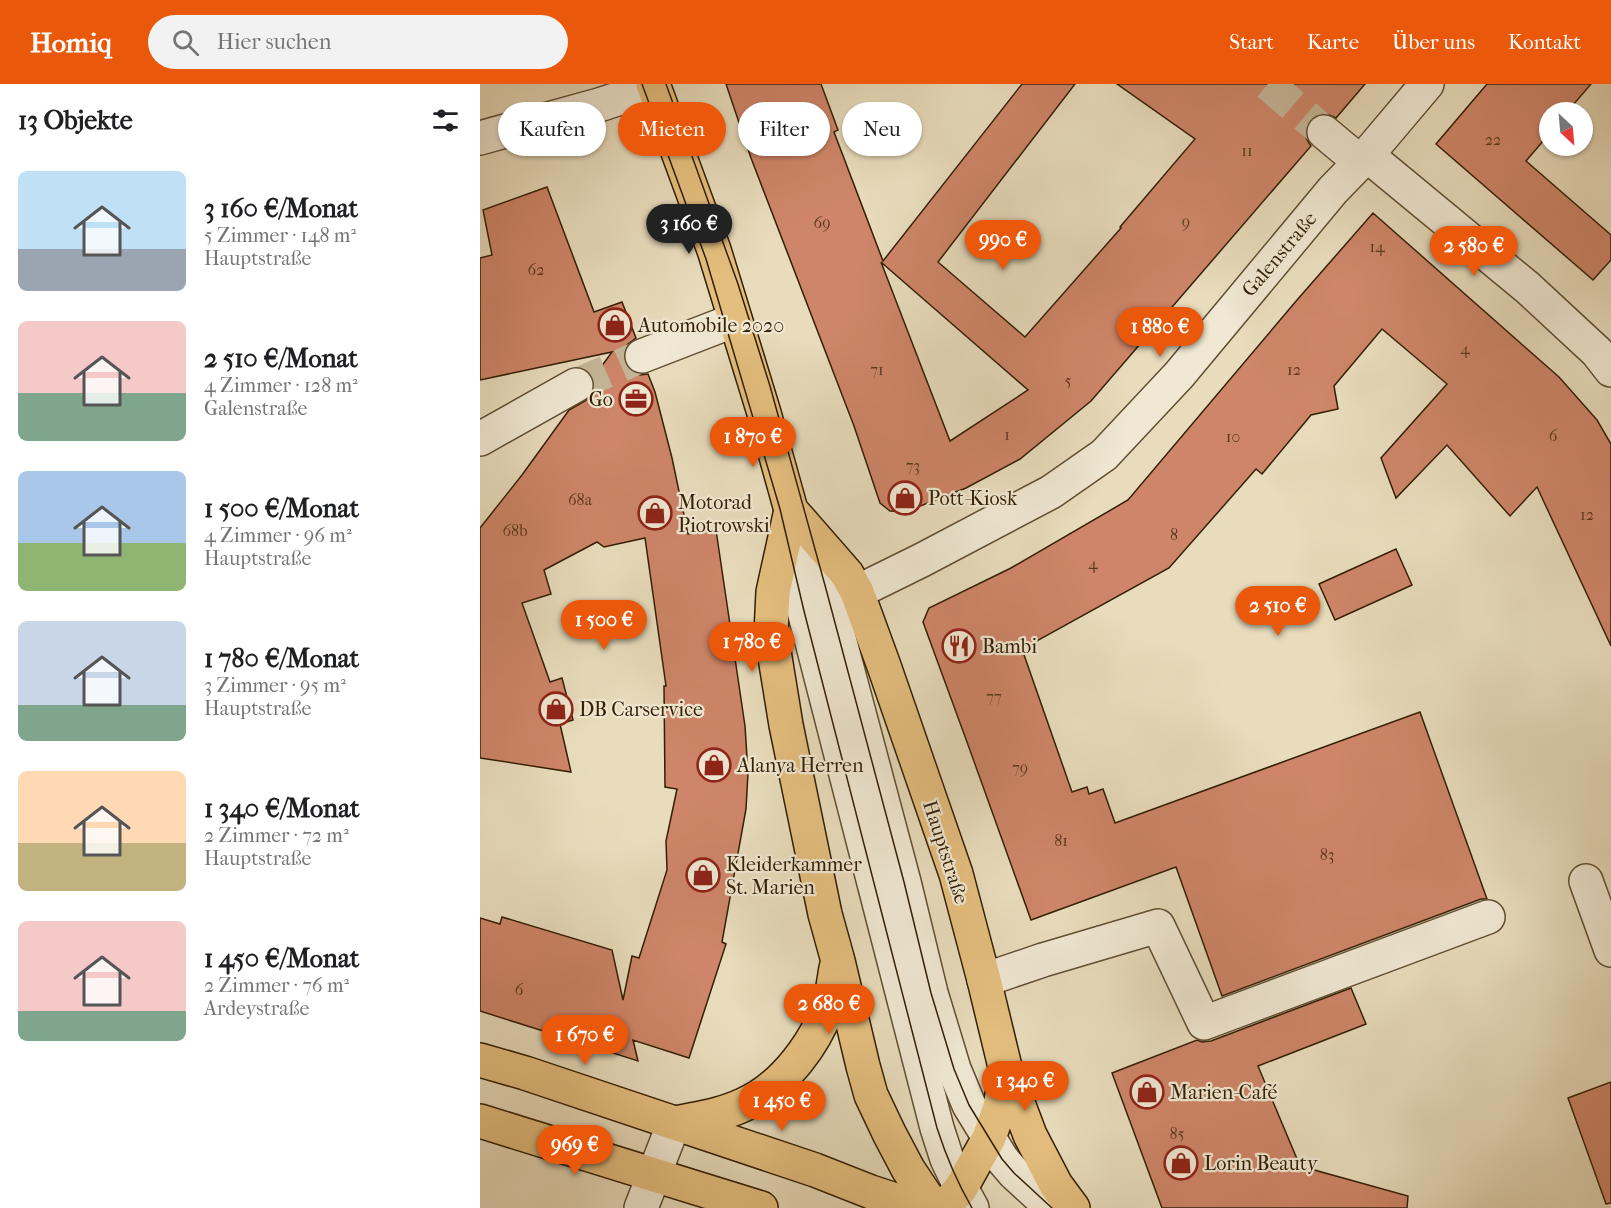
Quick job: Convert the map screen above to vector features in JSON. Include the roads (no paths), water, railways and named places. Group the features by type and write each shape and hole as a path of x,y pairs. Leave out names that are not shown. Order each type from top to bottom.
{"main road":[{"name":"Hauptstraße","path":"653,85 714,250 791,510 847,574 857,592 956,874 1006,1071 1000,1107 989,1138 959,1201"},
{"name":"Hauptstraße","path":"791,510 773,592 771,633 786,725 825,914 862,1066 871,1095 908,1169 934,1208"},
{"path":"674,1123 717,1115 746,1105 777,1084 799,1061 818,1030 830,1001 838,962"},
{"path":"480,1060 815,1170 920,1208"},
{"path":"1006,1071 1030,1135 1056,1185 1073,1208"},
{"path":"480,1121 761,1208"}],"street":[{"name":"Galenstraße","path":"857,592 1051,492 1104,455 1179,375 1332,190 1363,159 1427,84"},
{"path":"480,138 599,105 653,85"},
{"path":"1324,132 1363,159 1528,288 1597,352 1611,370"},
{"path":"642,356 735,320"},
{"path":"480,440 576,385"},
{"path":"791,510 804,611 937,1128 959,1201"},
{"path":"791,510 826,589 931,993 954,1069 969,1105 1002,1159 1052,1208"},
{"path":"1586,881 1611,950"},
{"path":"984,980 1158,926 1204,1023 1488,917"},
{"path":"641,1208 674,1123"},
{"path":"871,1192 908,1169 927,1153 937,1128"}],"tunnel":[{"path":"1268,84 1324,132"},
{"path":"576,385 642,356"}],"tram line":[{"path":"642,84 706,259 780,509 804,611 937,1128 952,1169 972,1208"},
{"path":"666,84 738,284 770,386 904,882 931,993 954,1069 969,1105 1002,1159 1052,1208"}],"place":[{"name":"Automobile 2020","path":"615,325"},
{"name":"Go","path":"636,399"},
{"name":"Pott-Kiosk","path":"905,498"},
{"name":"Motorad Piotrowski","path":"655,513"},
{"name":"Bambi","path":"959,646"},
{"name":"DB Carservice","path":"556,709"},
{"name":"Alanya Herren","path":"714,765"},
{"name":"Kleiderkammer St. Marien","path":"703,875"},
{"name":"Marien-Café","path":"1147,1092"},
{"name":"Lorin Beauty","path":"1181,1163"}]}
